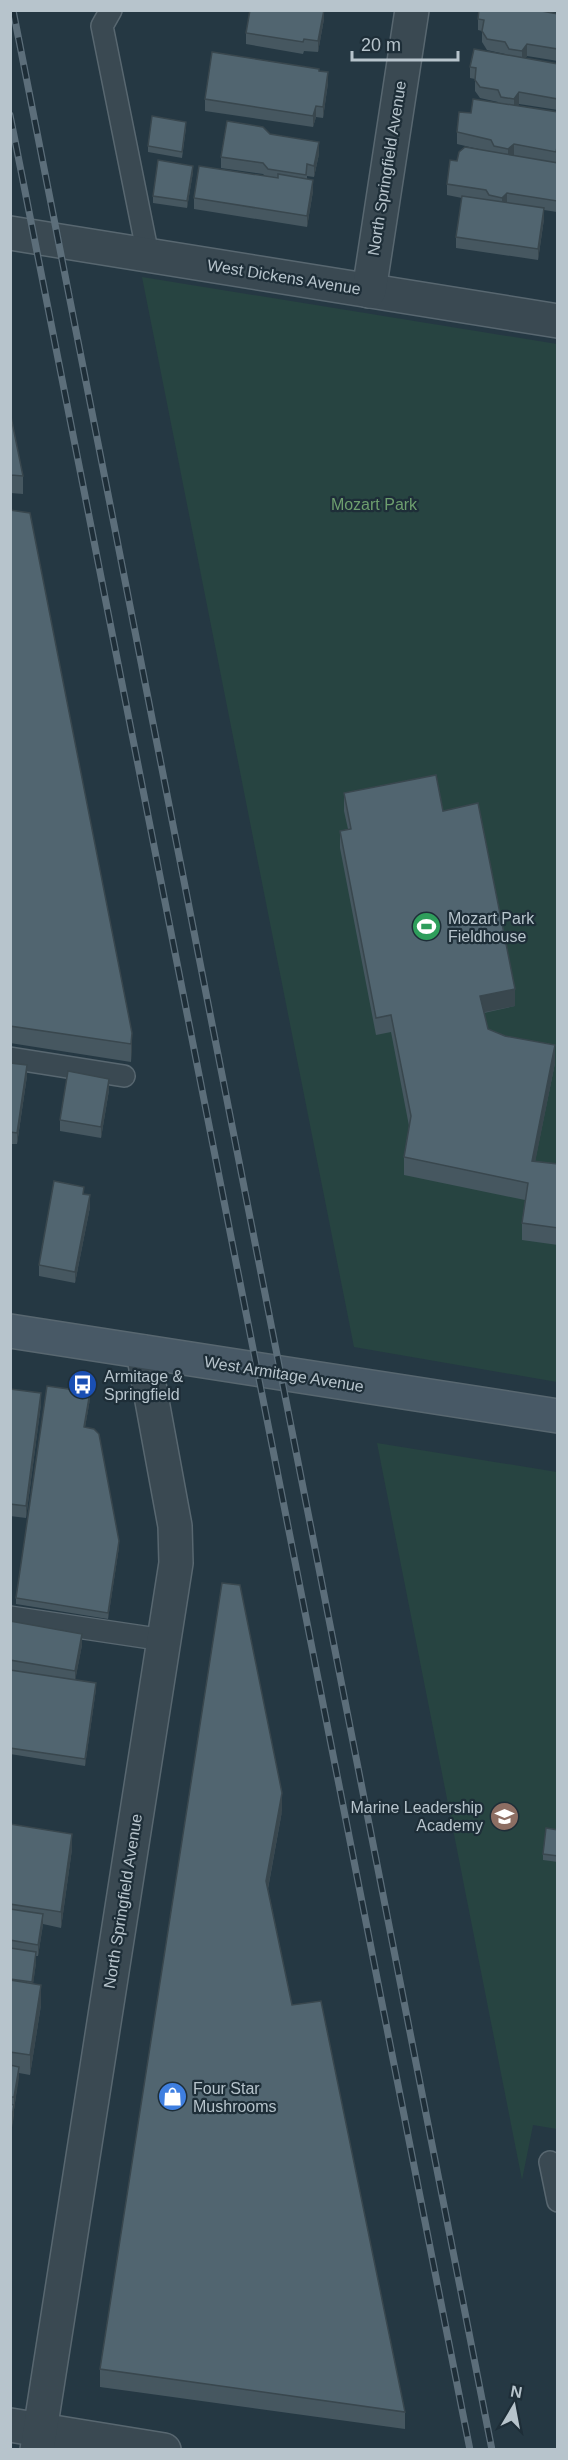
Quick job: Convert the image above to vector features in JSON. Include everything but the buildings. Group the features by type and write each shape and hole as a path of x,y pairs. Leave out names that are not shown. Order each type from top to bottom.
{"main road":[{"name":"West Armitage Avenue","path":"10,1331 558,1416"}],"street":[{"name":"North Springfield Avenue","path":"369,291 411,10"},
{"name":"West Dickens Avenue","path":"10,233 558,321"},
{"name":"North Springfield Avenue","path":"29,2435 176,1563 174,1526 143,1352"},
{"path":"29,2435 164,2450"}],"lane":[{"path":"111,10 102,26 148,255"},
{"path":"10,1058 124,1076"},
{"path":"10,1617 164,1640"},
{"path":"550,2162 558,2200"}],"green space":[{"name":"Mozart Park","path":"142,277 557,344 557,1382 354,1347"},
{"name":"Marine Leadership Academy","path":"377,1443 557,1472 557,2129 533,2125 522,2180"}],"railway":[{"path":"13,10 492,2450"},
{"path":"10,115 470,2450"}],"place":[{"name":"Mozart Park Fieldhouse","path":"427,927"},
{"name":"Armitage & Springfield","path":"83,1385"},
{"name":"Marine Leadership Academy","path":"504,1816"},
{"name":"Four Star Mushrooms","path":"172,2097"}]}
